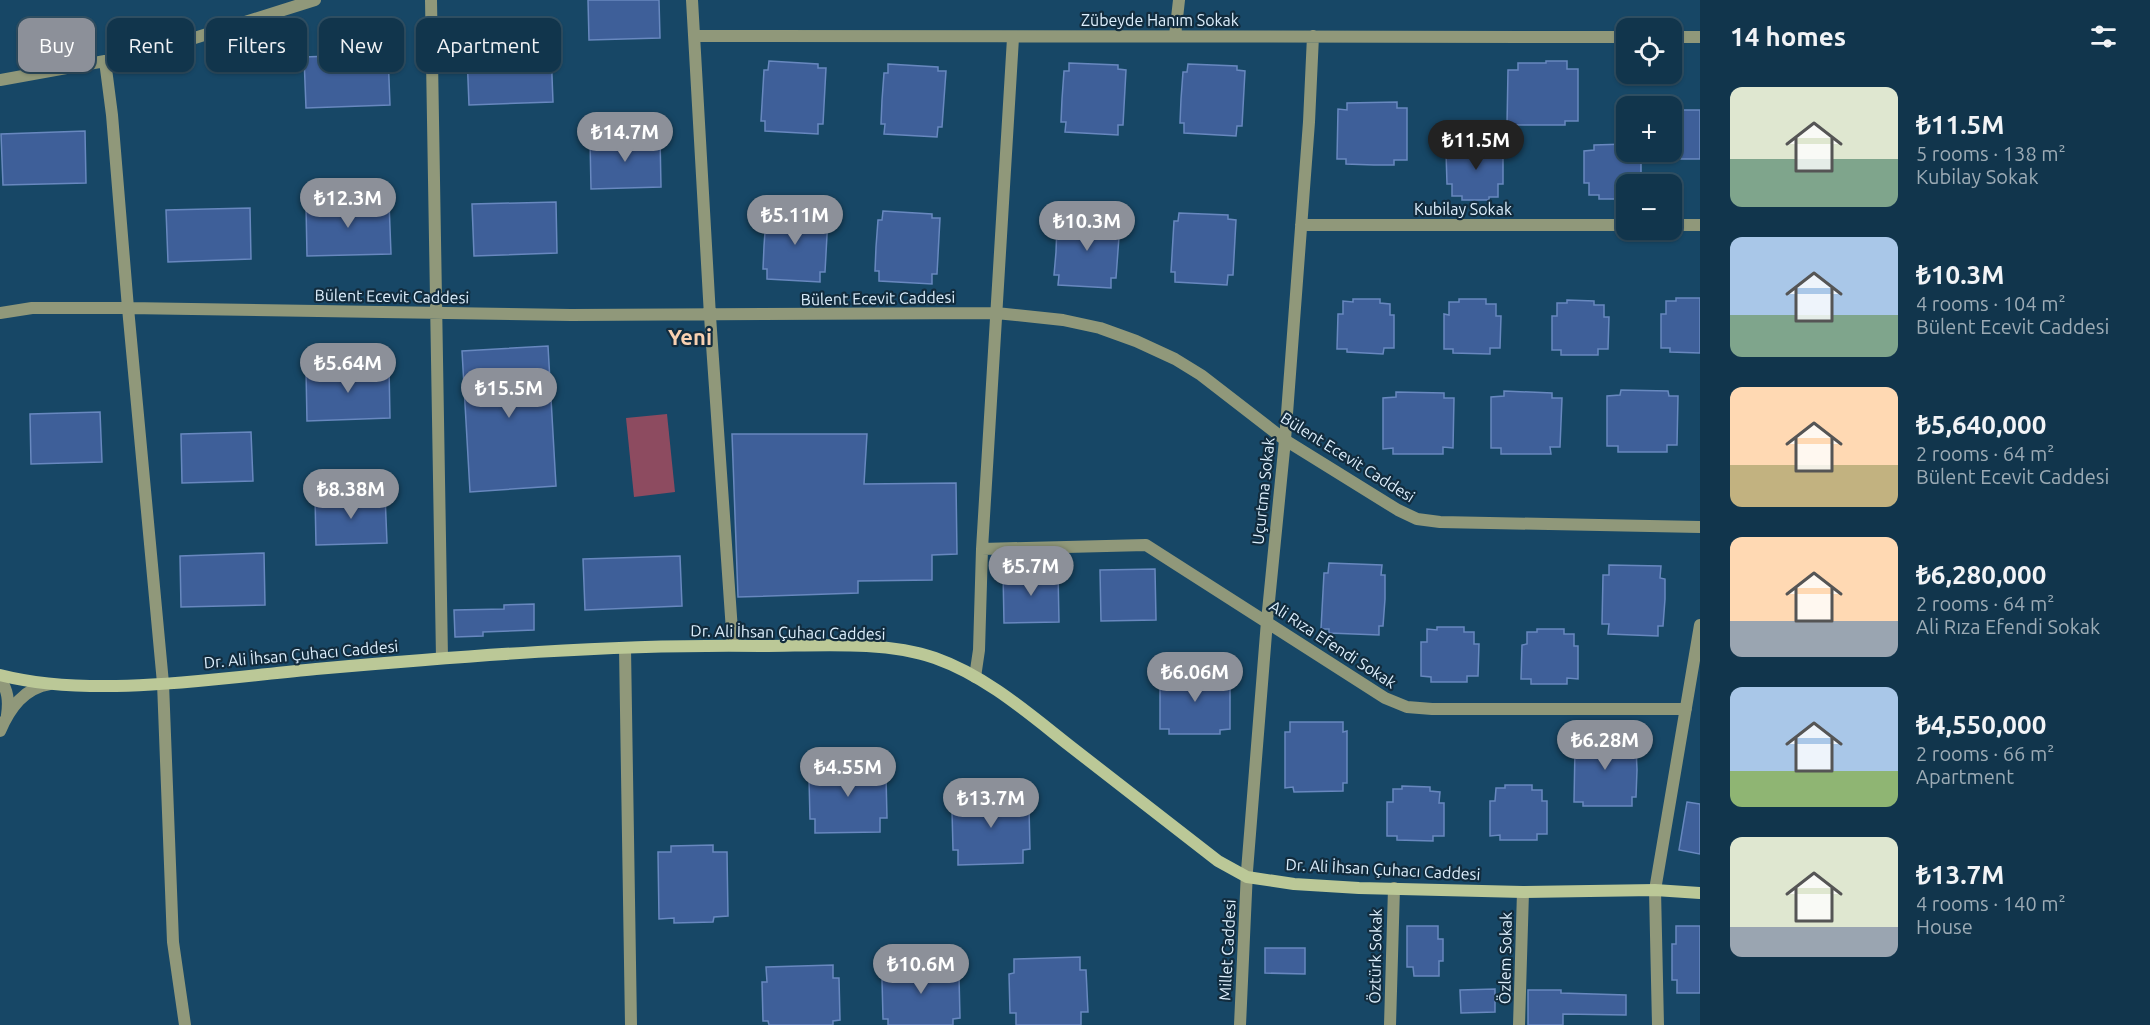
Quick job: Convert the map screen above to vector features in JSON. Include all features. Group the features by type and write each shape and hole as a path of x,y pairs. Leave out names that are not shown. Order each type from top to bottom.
{"street":[{"path":"0,80 105,61 165,47 315,0"},
{"path":"431,0 442,658"},
{"path":"692,0 710,316 733,645"},
{"path":"1175,36 1179,0"},
{"name":"Zübeyde Hanım Sokak","path":"694,36 1616,37"},
{"name":"Uçurtma Sokak","path":"1247,877 1267,621 1285,440 1309,122 1313,36"},
{"path":"1682,37 1700,37"},
{"path":"975,677 979,650 982,549 1013,38"},
{"path":"105,61 112,114 163,683 173,942 185,1025"},
{"name":"Kubilay Sokak","path":"1301,225 1616,225"},
{"path":"1682,225 1700,225"},
{"name":"Bülent Ecevit Caddesi","path":"0,313 32,308 710,316 996,313 1063,320 1100,328 1175,359 1201,375 1285,440 1408,516 1428,521 1700,527"},
{"name":"Ali Rıza Efendi Sokak","path":"982,549 1146,545 1385,698 1407,706 1432,709 1686,709"},
{"path":"1658,1025 1654,890 1700,626"},
{"name":"Dr. Ali İhsan Çuhacı Caddesi","path":"0,677 57,684 114,685 163,683 442,658 625,648 733,645 869,647 899,650 931,657 975,677 1016,704 1218,861 1247,877 1294,884 1394,888 1523,892 1654,890 1700,892"},
{"path":"625,648 631,1025"},
{"path":"0,677 8,696 7,716"},
{"name":"Dr. Ali İhsan Çuhacı Caddesi","path":"0,730 17,701 30,690 57,684"},
{"name":"Millet Caddesi","path":"1240,1025 1247,877"},
{"name":"Öztürk Sokak","path":"1390,1025 1394,888"},
{"name":"Özlem Sokak","path":"1519,1025 1523,892"}],"shaded area":[{"path":"667,414 675,492 634,497 626,418"}],"building":[{"path":"588,0 659,0 660,38 589,40"},
{"path":"319,56 319,72 389,72 390,105 306,108 305,72 307,72 307,57"},
{"path":"769,61 818,64 818,68 826,68 823,124 818,124 818,134 765,131 765,121 761,121 764,70 768,70"},
{"path":"1546,61 1567,61 1567,69 1578,69 1578,121 1565,121 1565,125 1507,125 1508,70 1518,70 1518,63 1546,63"},
{"path":"1069,63 1118,65 1118,69 1126,70 1123,125 1118,125 1118,135 1065,132 1066,122 1061,122 1062,99 1064,71 1069,71"},
{"path":"888,64 938,67 938,71 946,71 942,127 938,127 937,137 884,134 885,124 881,124 882,100 884,73 888,73"},
{"path":"1188,64 1237,66 1237,70 1245,71 1242,126 1237,126 1236,136 1184,133 1184,123 1180,123 1181,99 1183,72 1187,72"},
{"path":"468,72 552,72 553,102 469,105"},
{"path":"1397,102 1397,108 1407,108 1407,160 1394,160 1394,165 1374,165 1346,164 1346,159 1337,159 1338,109 1347,110 1347,103"},
{"path":"1682,110 1700,110 1700,159 1682,159"},
{"path":"85,131 86,183 3,185 1,134"},
{"path":"660,137 661,187 591,189 590,139"},
{"path":"1503,144 1503,184 1498,184 1498,197 1489,197 1489,200 1462,200 1462,196 1452,196 1452,184 1447,184 1446,152 1457,151 1457,146"},
{"path":"1616,144 1616,162 1641,162 1641,174 1616,174 1616,199 1599,199 1599,195 1589,195 1589,183 1584,183 1584,151 1594,150 1594,145"},
{"path":"389,202 391,254 307,256 306,205"},
{"path":"556,202 557,253 474,256 472,204"},
{"path":"250,208 251,259 168,262 166,210"},
{"path":"771,210 820,212 820,216 828,217 825,272 820,272 820,282 767,279 767,269 763,269 764,246 766,218 770,218"},
{"path":"883,211 932,214 932,218 940,218 937,274 932,274 932,284 879,281 879,271 875,271 876,247 878,220 882,220"},
{"path":"1179,213 1228,215 1228,219 1236,220 1233,275 1228,275 1227,285 1175,282 1175,272 1171,272 1174,221 1178,221"},
{"path":"1062,216 1111,218 1111,222 1120,223 1116,278 1111,278 1111,288 1058,285 1059,275 1054,275 1057,224 1062,224"},
{"path":"1676,298 1700,298 1700,353 1670,352 1670,348 1661,348 1661,314 1666,314 1666,301 1676,301"},
{"path":"1353,299 1380,299 1380,303 1390,304 1390,315 1394,315 1394,348 1384,348 1383,354 1347,352 1347,349 1337,349 1338,314 1343,314 1343,301 1353,302"},
{"path":"1459,299 1486,299 1486,304 1496,304 1496,316 1501,316 1500,348 1490,348 1490,354 1453,353 1453,349 1444,349 1444,314 1449,315 1449,302 1459,302"},
{"path":"1567,300 1594,301 1594,305 1604,305 1604,317 1609,317 1608,349 1598,349 1598,355 1561,355 1561,350 1552,350 1552,316 1557,316 1557,303 1567,303"},
{"path":"548,346 556,486 470,492 462,351"},
{"path":"389,367 390,418 307,421 306,370"},
{"path":"1621,390 1668,391 1669,396 1678,396 1677,445 1667,445 1667,452 1618,452 1618,446 1607,446 1607,396 1620,395"},
{"path":"1504,391 1552,393 1552,398 1562,398 1560,447 1550,447 1551,454 1501,454 1501,448 1491,448 1491,397 1504,396"},
{"path":"1396,392 1444,393 1444,398 1454,398 1453,448 1443,447 1443,454 1393,454 1393,448 1383,449 1383,398 1396,397"},
{"path":"100,412 102,462 31,464 30,414"},
{"path":"251,432 253,481 182,483 181,434"},
{"path":"732,434 867,434 864,484 956,483 957,554 932,555 932,580 858,581 858,593 738,597"},
{"path":"385,494 387,543 316,545 315,496"},
{"path":"264,553 265,605 181,607 180,556"},
{"path":"680,556 682,606 585,610 583,559"},
{"path":"1329,563 1382,565 1381,575 1385,575 1385,599 1383,626 1379,626 1379,635 1329,633 1329,629 1321,629 1324,573 1328,573"},
{"path":"1609,565 1661,566 1660,578 1665,579 1665,599 1663,626 1658,626 1658,636 1608,634 1609,624 1602,624 1603,575 1609,575"},
{"path":"1155,569 1156,620 1101,621 1100,570"},
{"path":"1058,571 1059,622 1004,623 1003,572"},
{"path":"534,604 534,630 483,632 483,636 455,637 454,610 504,609 504,605"},
{"path":"1437,627 1464,627 1464,632 1474,632 1474,644 1479,644 1478,676 1467,676 1467,682 1431,682 1431,677 1421,676 1421,642 1427,642 1427,629 1437,630"},
{"path":"1537,629 1564,629 1564,634 1574,634 1574,646 1578,646 1578,679 1567,678 1567,684 1531,684 1531,679 1521,679 1522,645 1527,644 1527,632 1537,632"},
{"path":"1164,672 1220,672 1220,677 1230,677 1230,729 1220,730 1220,734 1169,734 1169,729 1160,729 1160,680 1164,680"},
{"path":"1290,722 1343,722 1343,732 1347,731 1347,783 1343,783 1343,791 1294,792 1293,787 1285,788 1285,732 1290,732"},
{"path":"1579,736 1632,736 1632,746 1636,746 1637,770 1636,797 1632,797 1632,806 1583,806 1583,802 1574,802 1575,747 1579,746"},
{"path":"879,763 879,776 886,776 887,818 880,818 880,832 815,833 815,819 810,819 809,779 813,779 813,765"},
{"path":"1505,785 1532,785 1532,790 1542,790 1542,801 1547,801 1547,834 1537,834 1537,840 1500,840 1500,835 1490,836 1490,801 1495,801 1496,788 1505,788"},
{"path":"1402,786 1430,787 1430,791 1440,792 1439,803 1444,803 1444,836 1433,836 1433,841 1397,840 1397,836 1387,836 1387,802 1393,802 1393,789 1402,789"},
{"path":"1022,794 1023,807 1029,807 1030,849 1023,850 1023,863 958,865 958,850 953,850 952,811 956,811 956,796"},
{"path":"1687,802 1700,804 1700,854 1679,850"},
{"path":"713,845 713,852 727,852 728,916 714,917 713,922 674,923 674,918 659,919 658,852 671,852 671,846"},
{"path":"1407,926 1438,926 1438,939 1443,939 1443,961 1439,961 1439,976 1414,976 1413,967 1407,967"},
{"path":"1676,926 1700,926 1700,993 1677,993 1677,980 1672,980 1672,944 1676,944"},
{"path":"1265,948 1305,948 1305,974 1265,973"},
{"path":"1080,957 1080,970 1086,970 1088,1012 1081,1012 1081,1025 1016,1025 1016,1013 1010,1013 1009,974 1014,973 1014,959"},
{"path":"953,963 953,976 959,976 960,1018 953,1019 953,1025 888,1025 888,1019 883,1019 882,980 887,980 886,965"},
{"path":"833,965 833,978 839,978 840,1020 833,1021 833,1025 769,1025 768,1021 763,1021 762,982 767,982 766,967"},
{"path":"1495,989 1495,1012 1461,1013 1460,990"},
{"path":"1528,990 1626,995 1626,1015 1563,1014 1563,1025 1528,1025"}],"district":[{"name":"Yeni","path":"690,336"}]}
